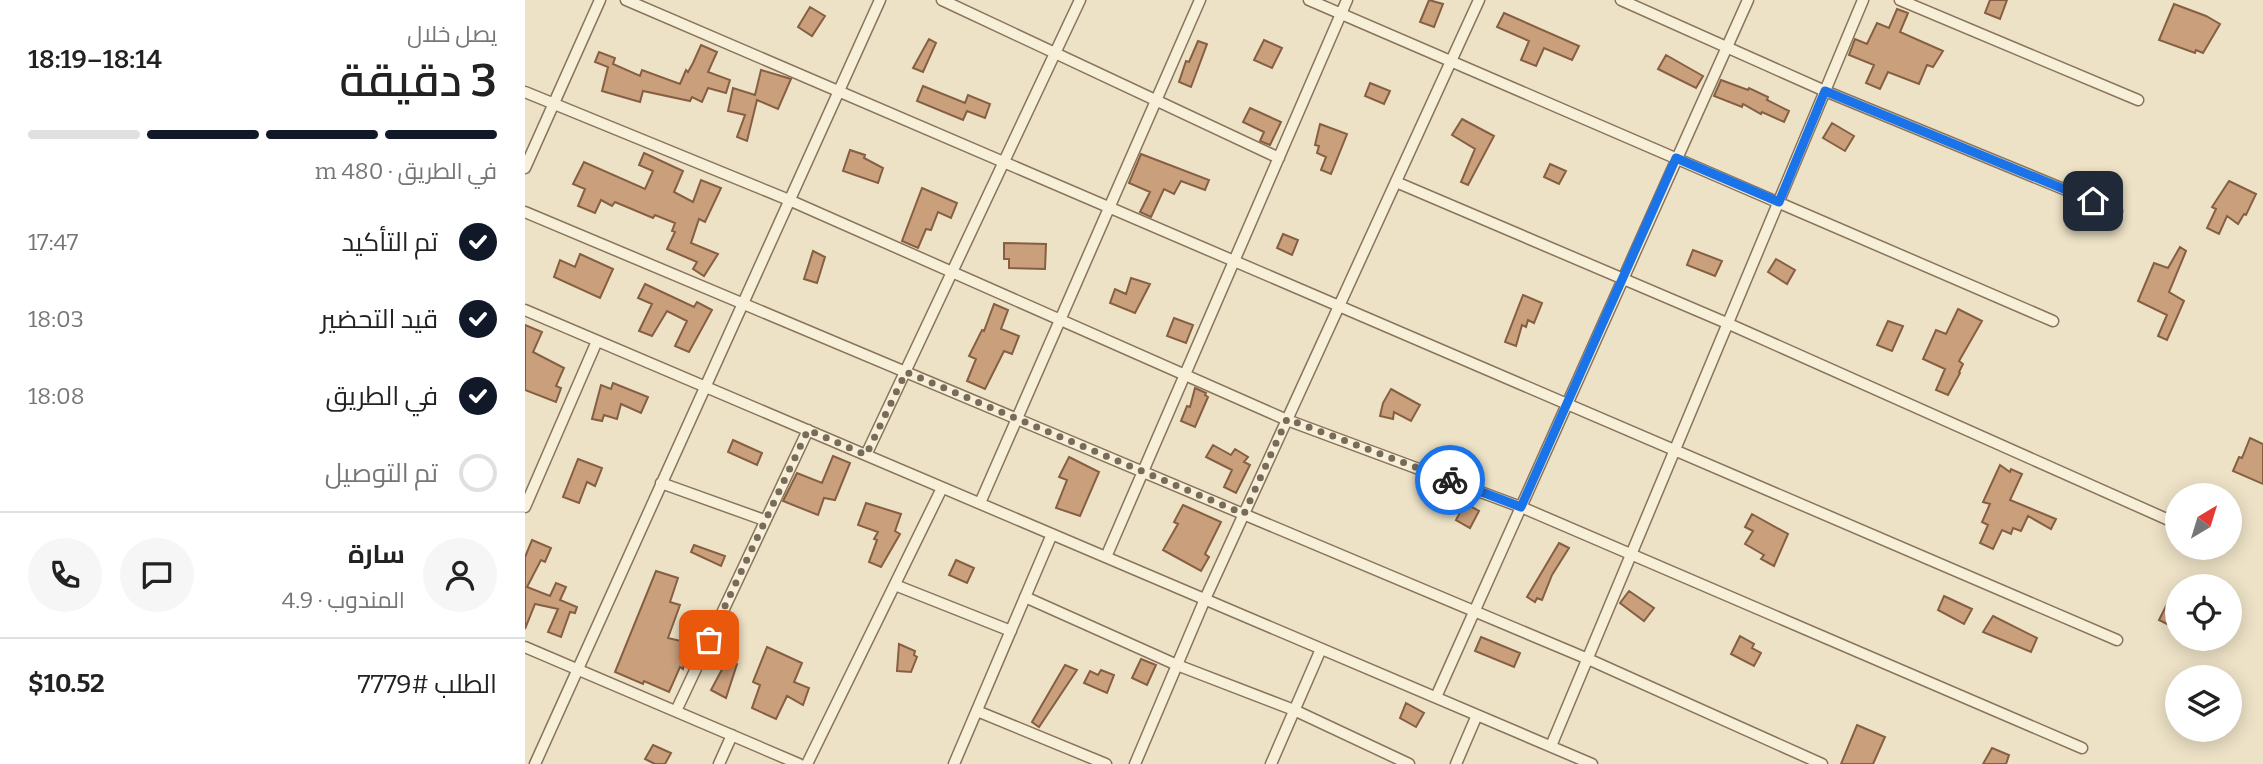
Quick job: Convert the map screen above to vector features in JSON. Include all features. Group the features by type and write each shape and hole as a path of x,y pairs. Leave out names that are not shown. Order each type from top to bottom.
{"street":[{"path":"525,168 600,0"},
{"path":"625,0 2117,640"},
{"path":"535,764 880,0"},
{"path":"942,0 1279,158"},
{"path":"866,455 1080,0"},
{"path":"979,503 1200,0"},
{"path":"1309,0 2053,321"},
{"path":"1106,557 1347,0"},
{"path":"1135,764 1205,599 1479,0"},
{"path":"1621,0 1825,91 2117,211"},
{"path":"1436,698 1748,0"},
{"path":"1551,746 1863,0"},
{"path":"1900,0 2138,100"},
{"path":"525,92 789,200 1287,419 1521,507 2082,748"},
{"path":"1396,182 1623,278 2165,518"},
{"path":"525,212 1588,659 1822,764"},
{"path":"525,310 1592,764"},
{"path":"525,507 597,341"},
{"path":"675,712 808,430"},
{"path":"661,483 765,520"},
{"path":"807,764 942,488"},
{"path":"954,764 1052,534"},
{"path":"895,585 1011,631"},
{"path":"1025,597 1177,665 1294,710 1409,764"},
{"path":"525,647 799,764"},
{"path":"1271,764 1321,649"},
{"path":"977,710 1106,764"},
{"path":"1456,764 1477,715"},
{"path":"719,764 732,735"}],"building":[{"path":"1429,0 1443,4 1434,27 1420,22"},
{"path":"1990,0 2007,0 2000,19 1985,13"},
{"path":"2174,4 2220,24 2203,53 2196,50 2195,53 2159,40"},
{"path":"810,7 825,16 812,36 798,27"},
{"path":"1897,9 1908,13 1900,32 1943,51 1933,67 1927,65 1919,84 1888,72 1880,89 1866,83 1874,65 1849,55 1855,39 1867,44 1877,23 1889,28"},
{"path":"1504,13 1579,46 1572,60 1544,48 1536,66 1521,60 1529,41 1497,27"},
{"path":"929,39 936,43 923,72 913,68"},
{"path":"1264,40 1282,48 1272,68 1254,60"},
{"path":"1198,41 1207,44 1191,87 1179,82 1186,61 1189,62"},
{"path":"701,45 717,52 708,72 730,80 726,93 708,88 702,102 692,97 690,101 643,91 640,102 602,91 608,67 595,62 599,52 615,58 613,64 640,76 642,70 680,84"},
{"path":"1666,55 1703,76 1696,88 1658,69"},
{"path":"761,70 791,79 778,109 757,100 747,141 737,137 745,115 728,111 733,88 755,95"},
{"path":"1721,80 1748,90 1749,88 1789,111 1784,122 1743,104 1742,107 1714,96"},
{"path":"1370,83 1390,91 1384,104 1365,96"},
{"path":"923,86 965,103 968,95 990,104 985,118 967,111 963,120 917,101"},
{"path":"1250,108 1281,122 1270,145 1260,141 1264,132 1243,122"},
{"path":"1462,119 1494,136 1468,185 1461,182 1475,149 1452,135"},
{"path":"1832,123 1854,136 1845,151 1823,138"},
{"path":"1320,124 1347,134 1331,174 1321,170 1326,157 1317,153 1319,146 1315,145"},
{"path":"850,150 865,155 864,158 883,168 878,183 843,171"},
{"path":"644,153 683,171 674,192 693,202 701,180 721,188 705,222 699,219 691,243 718,254 704,276 693,269 697,262 667,249 675,232 672,231 675,223 655,215 653,218 615,202 612,206 601,200 595,213 578,206 585,189 573,184 584,162 645,189 653,171 639,165"},
{"path":"1141,154 1209,180 1205,190 1181,181 1174,194 1164,189 1151,217 1140,212 1150,192 1129,183"},
{"path":"1550,164 1566,171 1559,184 1544,177"},
{"path":"2229,181 2256,194 2246,215 2244,214 2238,224 2227,216 2219,234 2207,228 2216,209 2212,207"},
{"path":"922,188 957,203 951,218 938,212 931,230 926,229 918,248 902,241"},
{"path":"1283,234 1298,240 1292,255 1277,248"},
{"path":"1004,243 1046,244 1045,269 1009,268 1009,259 1004,259"},
{"path":"2180,247 2186,251 2169,292 2184,301 2167,340 2158,336 2167,315 2138,301 2154,263 2168,268"},
{"path":"1693,250 1722,261 1715,276 1687,265"},
{"path":"813,251 825,257 817,283 804,279"},
{"path":"580,254 613,269 600,298 554,277 560,260 575,267"},
{"path":"1776,259 1795,270 1787,284 1768,272"},
{"path":"1131,278 1150,284 1135,313 1110,303 1115,289 1126,294"},
{"path":"645,284 694,307 697,302 712,310 689,352 675,346 687,321 667,311 652,336 639,331 652,304 638,298"},
{"path":"1523,295 1542,303 1534,323 1528,320 1526,327 1522,325 1516,346 1505,342"},
{"path":"994,304 1008,310 1001,329 1019,336 1012,354 1004,351 985,389 967,381 976,359 969,356 982,330 984,331"},
{"path":"1958,309 1982,321 1959,361 1963,364 1948,395 1936,390 1945,369 1923,359 1936,330 1946,334"},
{"path":"1174,318 1193,325 1186,343 1167,336"},
{"path":"1888,321 1903,326 1892,351 1877,345"},
{"path":"525,325 542,332 533,352 564,368 556,386 561,388 556,402 525,390"},
{"path":"613,383 648,397 641,413 621,404 617,419 604,415 602,421 592,419 601,385 611,389"},
{"path":"1195,388 1206,393 1208,397 1195,427 1181,421 1187,406 1190,407"},
{"path":"1391,389 1420,405 1411,421 1394,412 1393,419 1380,416 1383,403"},
{"path":"2250,438 2263,444 2263,484 2233,471"},
{"path":"733,440 762,453 757,465 728,452"},
{"path":"1213,445 1231,455 1235,449 1248,457 1244,462 1250,465 1236,493 1224,487 1232,470 1206,457"},
{"path":"833,456 850,463 835,500 824,498 818,515 783,501 797,473 822,483"},
{"path":"1069,457 1099,472 1080,516 1056,508 1067,480 1059,477"},
{"path":"578,459 602,468 595,486 587,482 579,503 563,497"},
{"path":"2000,465 2010,472 2011,469 2022,474 2010,500 2056,519 2051,529 2028,516 2021,531 2013,528 2011,534 2002,530 1993,549 1980,543 1988,525 1982,522 1990,504 1983,502"},
{"path":"866,503 901,514 895,531 900,534 881,567 869,562 878,532 858,525"},
{"path":"1465,503 1479,511 1470,528 1456,520"},
{"path":"1183,505 1221,522 1205,554 1209,557 1201,571 1163,550 1178,524 1174,522"},
{"path":"1752,514 1788,534 1774,566 1761,559 1764,555 1745,544 1753,531 1745,527"},
{"path":"532,540 551,548 545,562 541,560 527,587 550,596 556,583 566,587 560,600 577,607 575,613 570,612 561,637 548,632 558,609 535,604 525,629 525,557"},
{"path":"1559,543 1569,548 1552,575 1542,600 1537,598 1535,602 1527,597"},
{"path":"694,545 725,556 721,566 691,552"},
{"path":"956,560 974,568 967,583 949,575"},
{"path":"656,571 678,578 670,602 680,605 668,638 689,643 683,669 680,667 669,692 615,672"},
{"path":"1629,591 1654,608 1644,621 1620,603"},
{"path":"1944,596 1972,609 1964,624 1938,610"},
{"path":"2165,608 2165,623 2159,620"},
{"path":"1993,616 2037,638 2031,652 1983,632"},
{"path":"1740,636 1754,644 1752,648 1761,653 1754,666 1731,654"},
{"path":"1481,637 1520,653 1514,667 1475,651"},
{"path":"899,644 915,651 914,655 917,657 911,672 897,671"},
{"path":"767,647 802,663 794,682 809,688 803,705 787,696 776,719 752,708 760,685 753,682"},
{"path":"1141,659 1156,665 1147,685 1132,678"},
{"path":"727,660 737,664 726,698 711,690"},
{"path":"1065,665 1077,670 1039,727 1032,722"},
{"path":"1101,670 1114,675 1107,693 1084,683 1090,671 1098,675"},
{"path":"1406,703 1424,713 1416,727 1400,718"},
{"path":"1857,725 1885,737 1873,764 1841,764"},
{"path":"653,745 671,753 665,764 655,764 645,759"},
{"path":"1992,748 2009,755 2006,764 1983,764"}],"way so far":[{"path":"709,640 808,430 866,455 906,372 1244,514 1287,419 1450,480"}],"route":[{"path":"1450,480 1521,507 1676,158 1779,202 1825,91 2093,201"}]}
